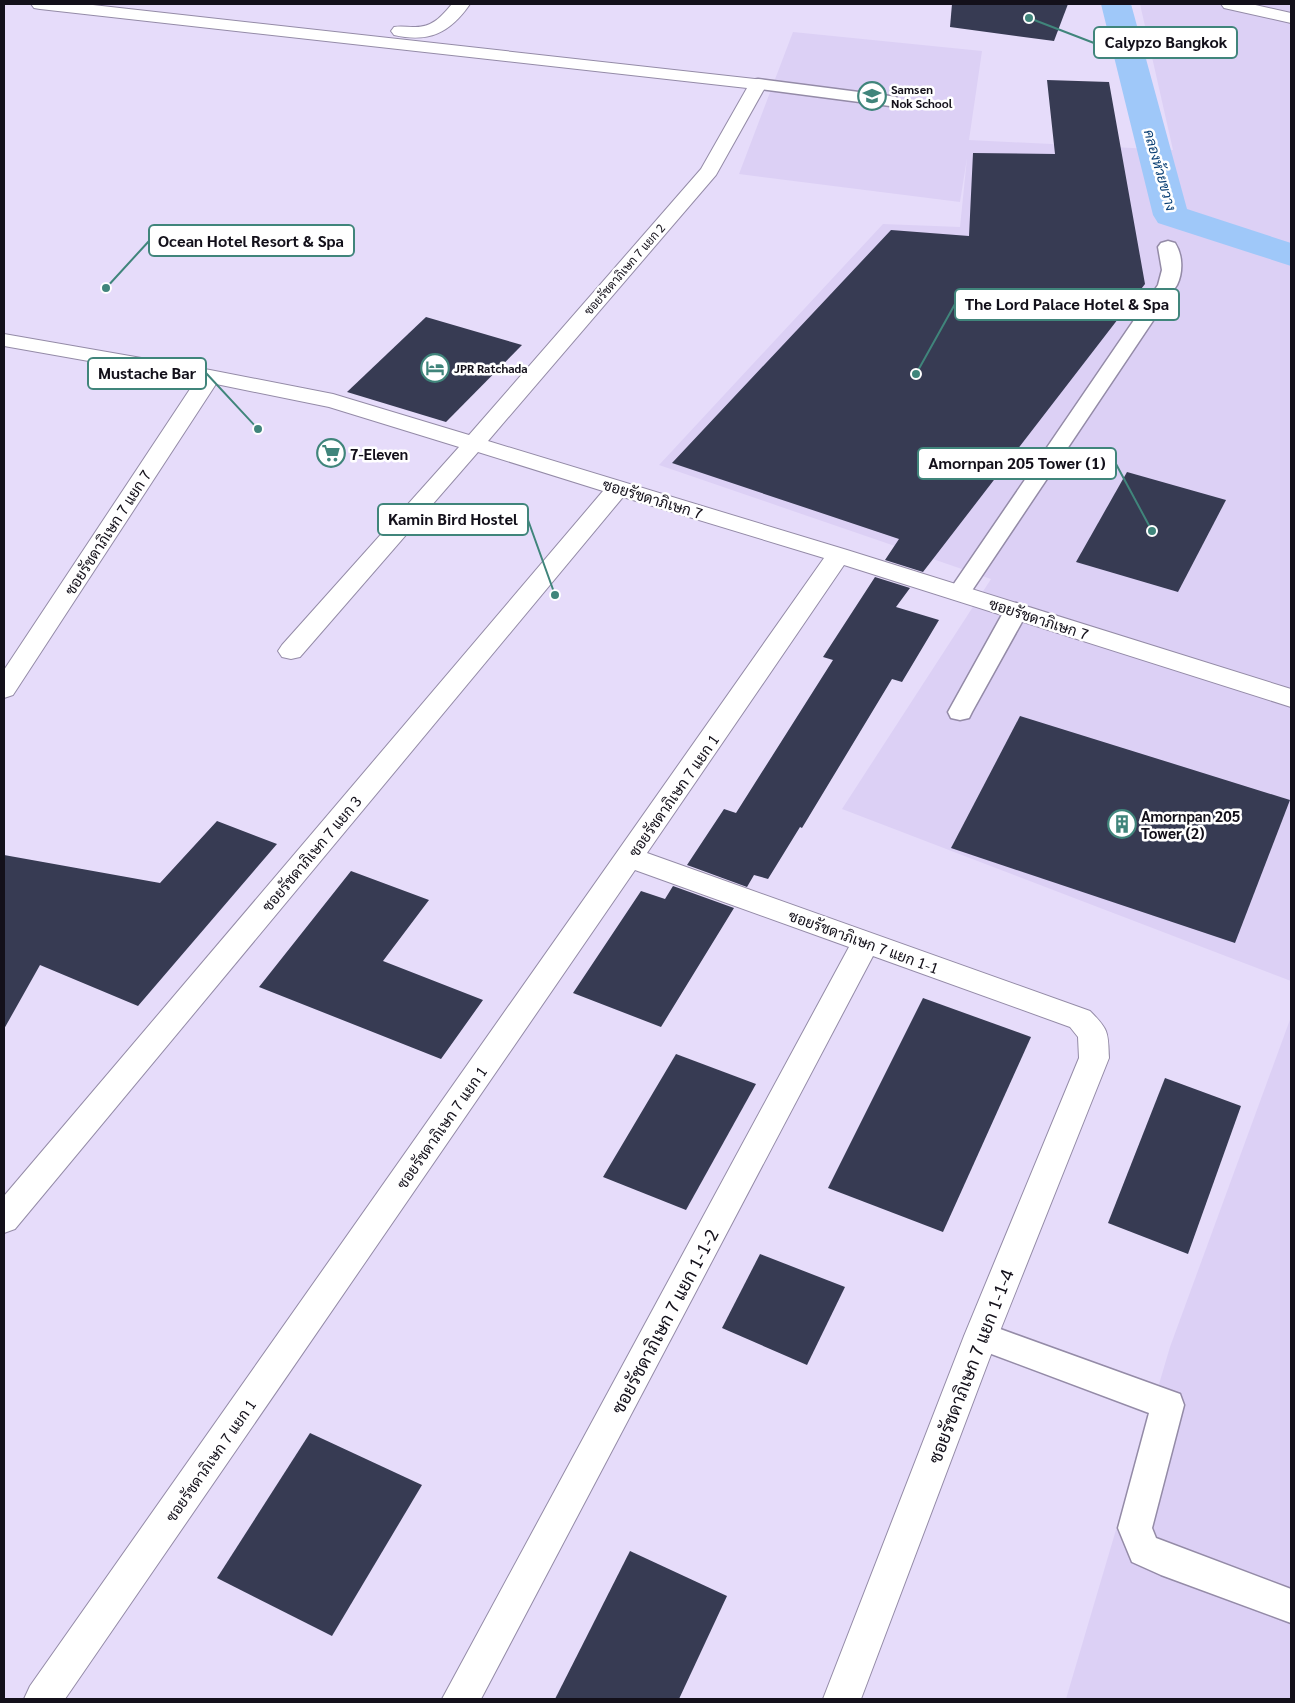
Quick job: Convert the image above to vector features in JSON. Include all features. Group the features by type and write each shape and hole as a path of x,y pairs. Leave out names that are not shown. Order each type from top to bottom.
{"street":[{"path":"40,4 758,84"},
{"path":"145,4 416,32 433,32 447,21 461,4"},
{"path":"1230,4 1291,18"},
{"name":"ซอยรัชดาภิเษก 7 แยก 2","path":"291,651 474,443 708,171 758,84"},
{"name":"ซอยรัชดาภิเษก 7","path":"4,340 210,376 333,401 840,555 1291,698"},
{"name":"ซอยรัชดาภิเษก 7 แยก 7","path":"4,689 210,376"},
{"name":"ซอยรัชดาภิเษก 7 แยก 3","path":"4,1219 619,487"},
{"name":"ซอยรัชดาภิเษก 7 แยก 1","path":"43,1699 840,555"},
{"name":"ซอยรัชดาภิเษก 7 แยก 1-1","path":"629,857 1080,1019 1093,1033"},
{"name":"ซอยรัชดาภิเษก 7 แยก 1-1-2","path":"461,1699 866,942"},
{"name":"ซอยรัชดาภิเษก 7 แยก 1-1-4","path":"842,1699 981,1336 1094,1058 1093,1033"}],"lane":[{"path":"758,84 890,101"},
{"path":"959,593 1172,281 1172,265 1168,247"},
{"path":"960,712 1016,611"},
{"path":"981,1336 1168,1405 1135,1528 1144,1550 1291,1606"}],"shaded area":[{"path":"1140,4 1291,4 1291,981 842,809 991,579 659,465 883,224 960,227 967,158 960,202 739,174 793,32 982,51 969,140 1173,150"},
{"path":"1291,1017 1291,1699 1066,1699 1170,1347"}],"building":[{"path":"952,4 1068,4 1054,41 950,27"},
{"path":"1047,80 1109,82 1145,284 923,572 885,560 899,539 672,463 891,230 969,236 973,153 1055,154"},
{"name":"JPR Ratchada","path":"426,317 522,345 446,422 347,392"},
{"path":"1127,472 1226,500 1178,592 1076,562"},
{"path":"875,577 910,588 896,607 939,620 902,682 892,679 802,828 800,827 768,879 754,875 747,887 687,865 724,809 736,813 833,660 823,657"},
{"name":"Amornpan 205 Tower (2)","path":"1020,716 1290,800 1235,943 951,848"},
{"path":"217,821 277,844 138,1006 40,965 4,1029 4,855 160,883"},
{"path":"351,871 429,900 383,961 483,1000 441,1059 259,987"},
{"path":"673,886 734,908 661,1027 573,993 641,891 665,899"},
{"path":"923,998 1031,1037 943,1232 828,1188"},
{"path":"676,1054 756,1084 686,1210 603,1177"},
{"path":"1165,1078 1241,1106 1188,1254 1108,1223"},
{"path":"760,1254 845,1287 807,1365 722,1328"},
{"path":"310,1433 422,1485 332,1636 217,1578"},
{"path":"630,1551 727,1596 679,1699 555,1699"}],"waterway":[{"name":"คลองห้วยขวาง","path":"1116,4 1171,215 1291,255"}],"place":[{"name":"Calypzo Bangkok","path":"1029,18"},
{"name":"Samsen Nok School","path":"872,96"},
{"name":"Ocean Hotel Resort & Spa","path":"106,288"},
{"name":"JPR Ratchada","path":"435,368"},
{"name":"The Lord Palace Hotel & Spa","path":"916,374"},
{"name":"Mustache Bar","path":"258,429"},
{"name":"7-Eleven","path":"331,453"},
{"name":"Amornpan 205 Tower (1)","path":"1152,531"},
{"name":"Kamin Bird Hostel","path":"555,595"},
{"name":"Amornpan 205 Tower (2)","path":"1122,824"}]}
